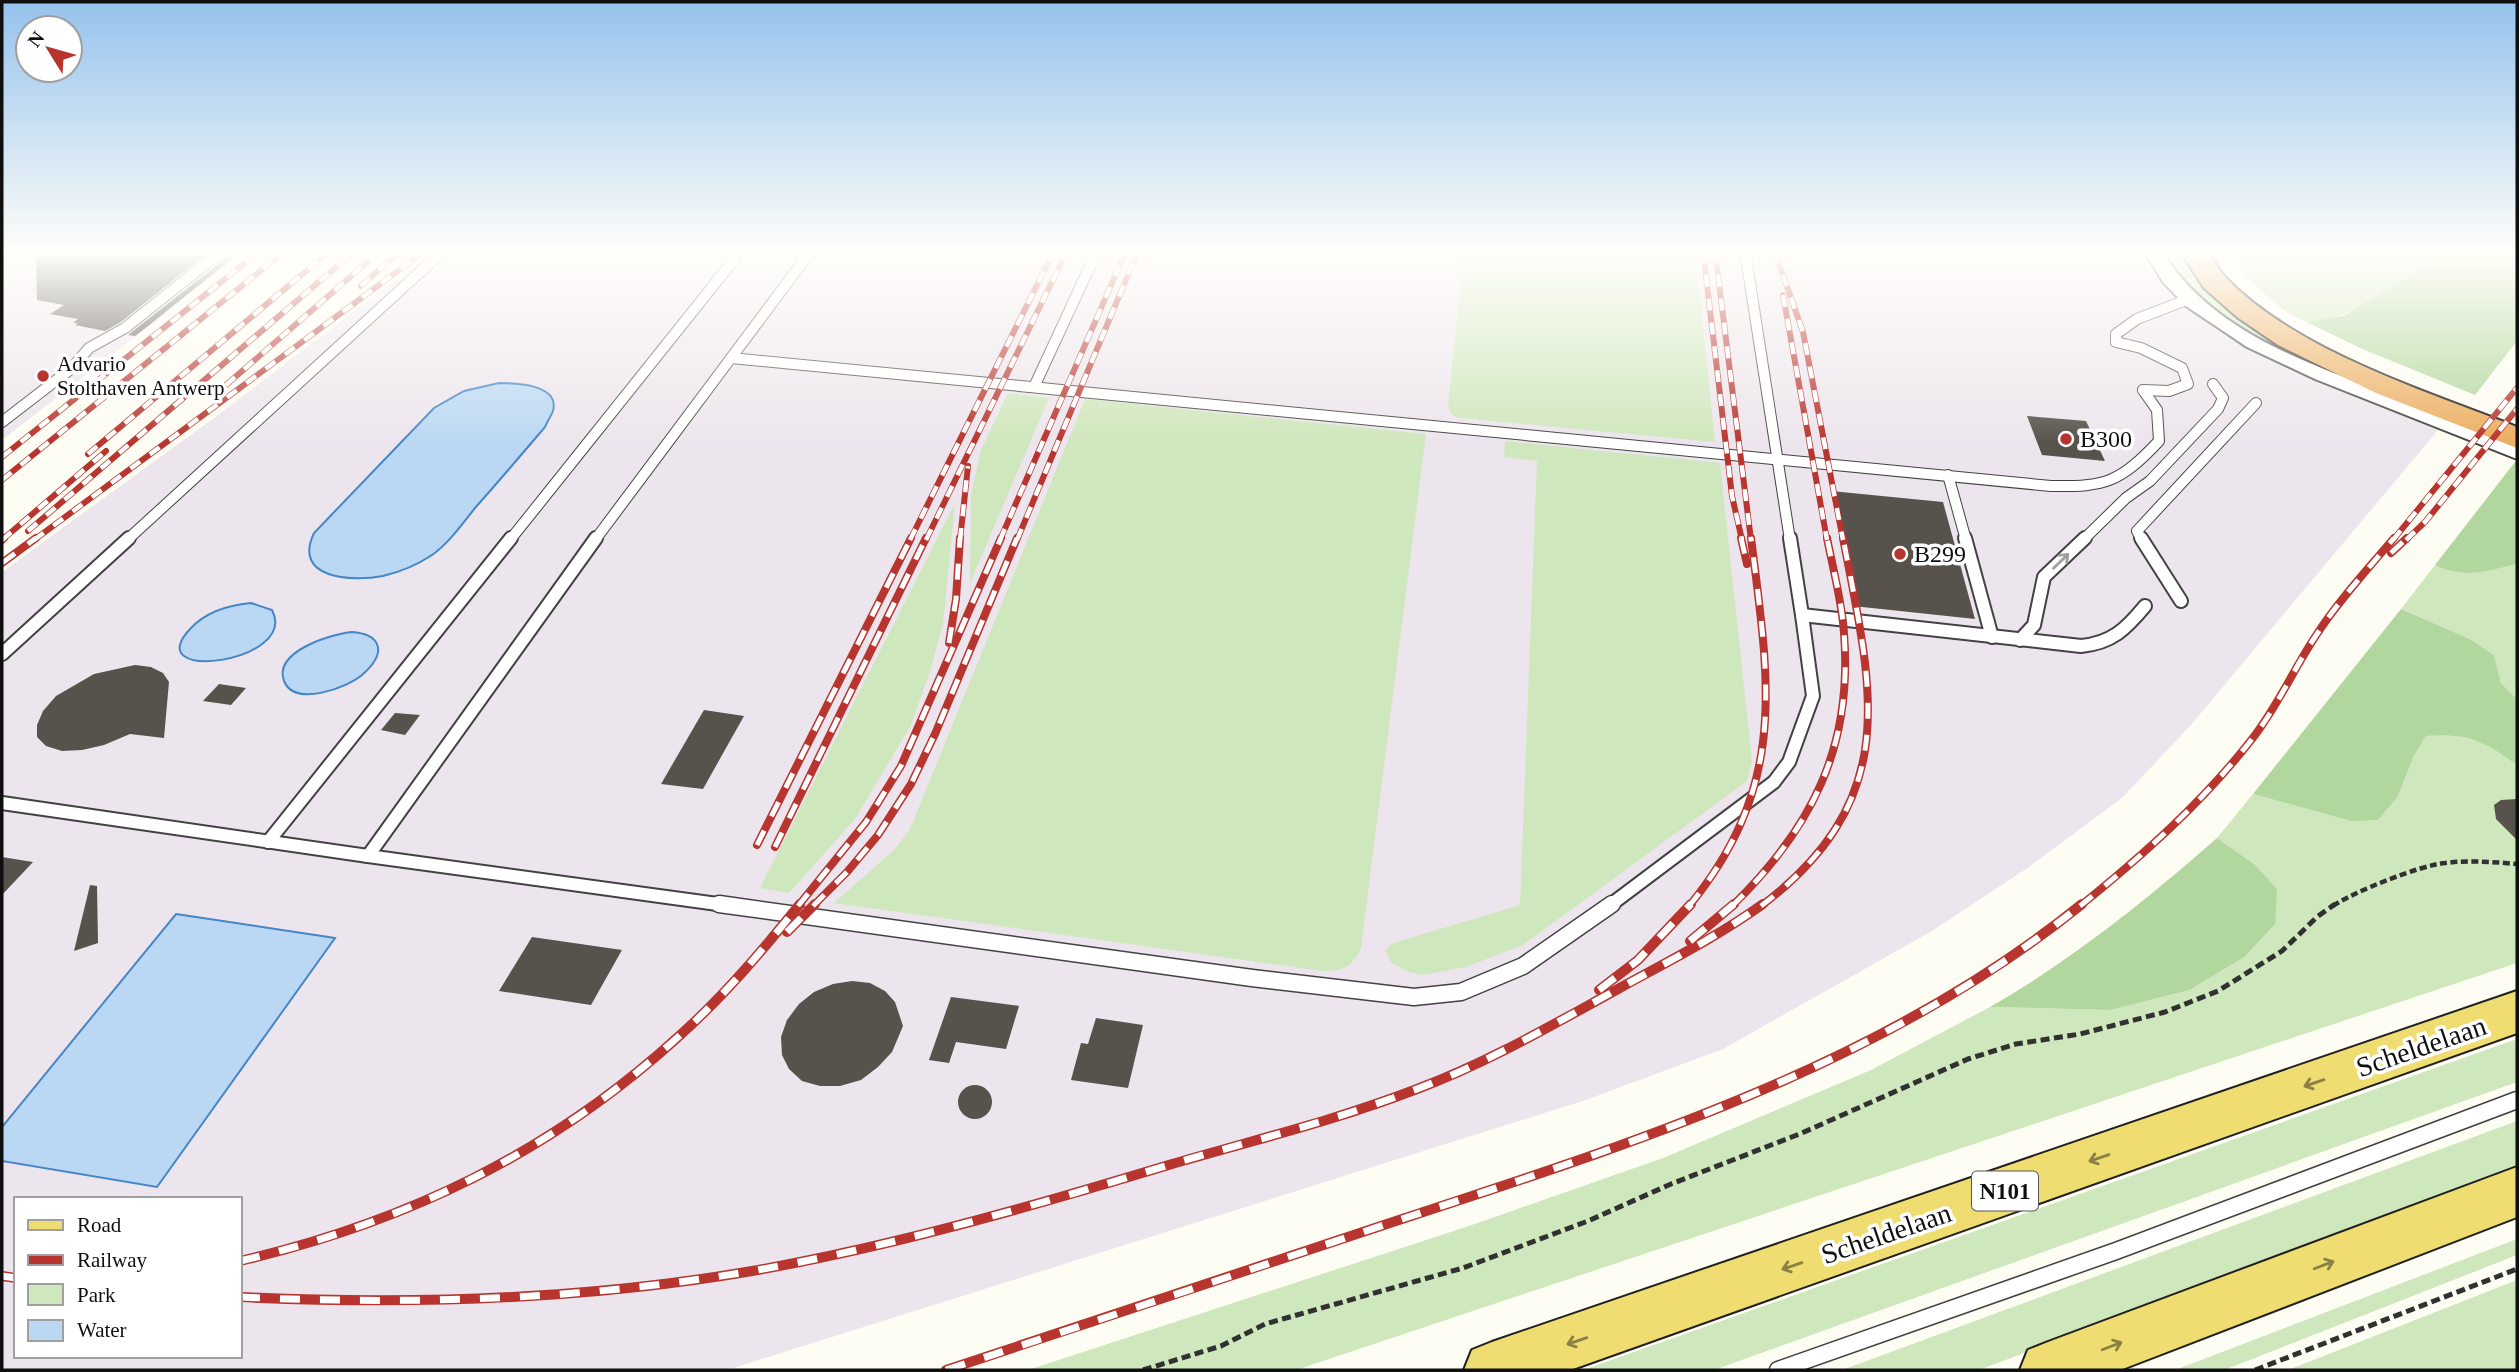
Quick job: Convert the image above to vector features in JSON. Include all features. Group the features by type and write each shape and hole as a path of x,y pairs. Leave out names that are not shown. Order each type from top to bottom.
{"highway":[{"path":"2252,315 2272,330 2366,375 2517,438"},
{"path":"2273,315 2362,361 2517,424"}],"main road":[{"name":"Scheldelaan","path":"1492,1370 2517,1012"},
{"path":"2048,1370 2517,1192"}],"street":[{"path":"2210,315 2226,327 2294,362 2517,453"}],"lane":[{"path":"2,422 72,368 89,348 125,328 141,315"},
{"path":"2,654 373,315"},
{"path":"268,842 690,315"},
{"path":"368,856 538,616 763,315"},
{"path":"1034,387 1067,315"},
{"path":"2,803 1252,978 1414,997 1461,992 1504,975 1534,958 1654,875 1761,793 1785,771 1811,709 1813,696 1755,315"},
{"path":"731,358 2089,487 2107,483 2130,472 2159,441 2157,410 2143,390 2169,391 2188,384 2182,368 2141,348 2116,342 2116,334 2126,325 2150,315"},
{"path":"2020,640 2034,625 2045,576 2126,498 2150,481 2217,409 2223,398 2213,384"},
{"path":"2181,601 2137,530 2256,403"},
{"path":"1948,475 1992,637"},
{"path":"1802,615 2081,646 2099,645 2113,640 2145,606"},
{"path":"1778,1370 2129,1246 2517,1100"}],"path":[{"path":"1143,1370 1221,1346 1265,1324 1463,1268 1588,1221 1671,1184 1802,1133 1968,1059 2016,1044 2080,1034 2176,1008 2218,991 2282,951 2317,917 2349,895 2442,863 2479,861 2517,864"},
{"path":"2255,1370 2517,1269"}],"shaded area":[{"path":"2,315 163,315 2,440"},
{"path":"349,315 2198,315 2225,336 2285,366 2438,430 2190,726 2123,797 2029,867 1932,931 1723,1049 1586,1100 727,1370 2,1370 2,572 214,418"}],"green space":[{"path":"1457,315 1702,315 1715,442 1459,418 1451,414 1448,406"},
{"path":"2223,315 2239,315 2339,375 2290,353"},
{"path":"2342,315 2319,322 2305,321 2293,316"},
{"path":"2517,315 2517,341 2475,395 2360,348 2307,322 2343,316"},
{"path":"1008,393 1049,398 970,583 971,495 981,450"},
{"path":"1085,399 1426,434 1361,948 1351,964 1342,969 1323,971 834,903 895,849 910,829"},
{"path":"1505,441 1720,463 1752,761 1747,781 1523,945 1466,967 1423,975 1408,972 1391,962 1385,950 1393,943 1520,905 1537,461 1504,457"},
{"path":"2515,462 2517,564 2466,573 2435,565"},
{"path":"955,503 943,624 929,675 910,727 855,819 789,893 760,888"},
{"path":"2517,564 2517,699 2501,683 2494,655 2470,639 2401,609 2435,565 2466,572"},
{"path":"2401,609 2470,639 2494,655 2501,683 2517,699 2517,765 2496,750 2475,740 2440,735 2426,736 2414,756 2398,796 2378,820 2351,821 2253,794"},
{"path":"2450,734 2489,744 2517,765 2517,963 1296,1370 1028,1370 1466,1227 1663,1158 1871,1070 1990,1007 2110,1010 2254,864 2217,838 2253,794 2351,821 2398,796 2414,756 2426,736"},
{"path":"2217,838 2254,864 2277,889 2275,924 2244,957 2189,990 2110,1010 1990,1007 2050,970 2107,929"},
{"path":"2517,1039 2517,1082 1714,1370 1583,1370"},
{"path":"2517,1121 2517,1168 1979,1370 1842,1370"},
{"path":"2517,1239 2517,1255 2224,1370 2175,1370"},
{"path":"2517,1280 2517,1370 2288,1370"}],"water":[{"path":"499,383 525,385 543,390 550,395 553,411 545,427 444,545 420,562 383,576 342,577 318,568 311,560 309,548 314,533 434,408 464,391"},
{"path":"251,603 272,610 274,628 263,643 244,654 221,660 200,661 184,656 180,645 197,622 219,610"},
{"path":"352,632 371,637 378,647 376,659 365,672 345,685 322,693 299,693 290,689 284,681 283,670 295,653 319,640"},
{"path":"176,914 335,938 157,1187 2,1161 2,1127"}],"building":[{"path":"56,315 130,315 105,331 75,325 78,323 73,323 78,319"},
{"path":"153,315 161,315 135,336 128,335"},
{"name":"B300","path":"2027,416 2086,421 2105,461 2042,455"},
{"name":"B299","path":"1831,491 1943,502 1975,619 1853,606"},
{"path":"135,665 151,667 163,673 169,682 164,738 130,734 104,745 62,751 46,746 37,737 37,725 43,711 56,696 94,674"},
{"path":"219,684 246,688 231,705 203,701"},
{"path":"704,710 744,716 703,789 661,784"},
{"path":"395,713 420,715 405,735 381,730"},
{"path":"2517,799 2517,840 2496,819 2494,805 2501,800"},
{"path":"2,857 33,862 2,895"},
{"path":"90,885 97,886 98,943 74,951"},
{"path":"532,937 622,950 591,1005 499,991"},
{"path":"852,981 870,983 885,991 895,1002 903,1026 892,1052 861,1080 840,1086 820,1086 802,1081 789,1069 782,1055 781,1037 787,1020 799,1004 814,992 833,984"},
{"path":"951,997 1019,1006 1006,1049 956,1042 949,1063 929,1060"},
{"path":"1096,1018 1143,1025 1128,1088 1071,1080 1081,1043 1088,1044"},
{"path":"975,1085 987,1090 992,1102 987,1114 975,1119 963,1114 958,1102 963,1090"}],"railway":[{"path":"2,457 180,315"},
{"path":"2,480 206,315"},
{"path":"88,454 254,315"},
{"path":"28,531 280,315"},
{"path":"226,385 306,315"},
{"path":"34,540 338,315"},
{"path":"910,539 1022,315"},
{"path":"926,540 1036,315"},
{"path":"1000,540 1098,315"},
{"path":"1017,540 1111,315"},
{"path":"1711,315 1732,496 1742,540"},
{"path":"1723,315 1751,540"},
{"path":"1787,315 1827,540"},
{"path":"1797,315 1803,332 1843,540"},
{"path":"2393,540 2517,388"},
{"path":"2406,540 2425,522 2517,409"},
{"path":"4,538 2,540 106,451"},
{"path":"960,540 968,466"},
{"path":"2,563 36,538"},
{"path":"775,847 926,538"},
{"path":"949,643 956,599 960,538"},
{"path":"798,906 866,822 901,766 1001,538"},
{"path":"787,932 847,872 878,835 911,784 935,734 1017,538"},
{"path":"1741,538 1747,564"},
{"path":"1689,906 1721,861 1743,817 1757,774 1764,730 1766,686 1751,538"},
{"path":"1734,904 1785,846 1805,815 1834,749 1842,713 1844,633 1827,538"},
{"path":"1761,906 1807,865 1838,824 1857,782 1867,738 1868,693 1863,644 1843,538"},
{"path":"2080,906 2171,827 2233,762 2270,713 2326,621 2394,538"},
{"path":"2391,553 2407,538"},
{"path":"757,845 910,539"},
{"path":"242,1260 361,1226 418,1204 527,1149 630,1078 695,1022 742,973 800,904"},
{"path":"1599,990 1638,960 1691,904"},
{"path":"1690,941 1734,904"},
{"path":"242,1297 433,1300 625,1288 688,1281 805,1261 963,1224 1326,1120 1443,1079 1569,1016 1710,938 1763,904"},
{"path":"946,1370 1582,1159 1758,1092 1844,1053 1927,1009 2006,960 2082,904"},
{"path":"2,1276 14,1278"}],"place":[{"name":"Advario Stolthaven Antwerp","path":"43,376"},
{"name":"B300","path":"2066,439"},
{"name":"B299","path":"1900,554"}]}
